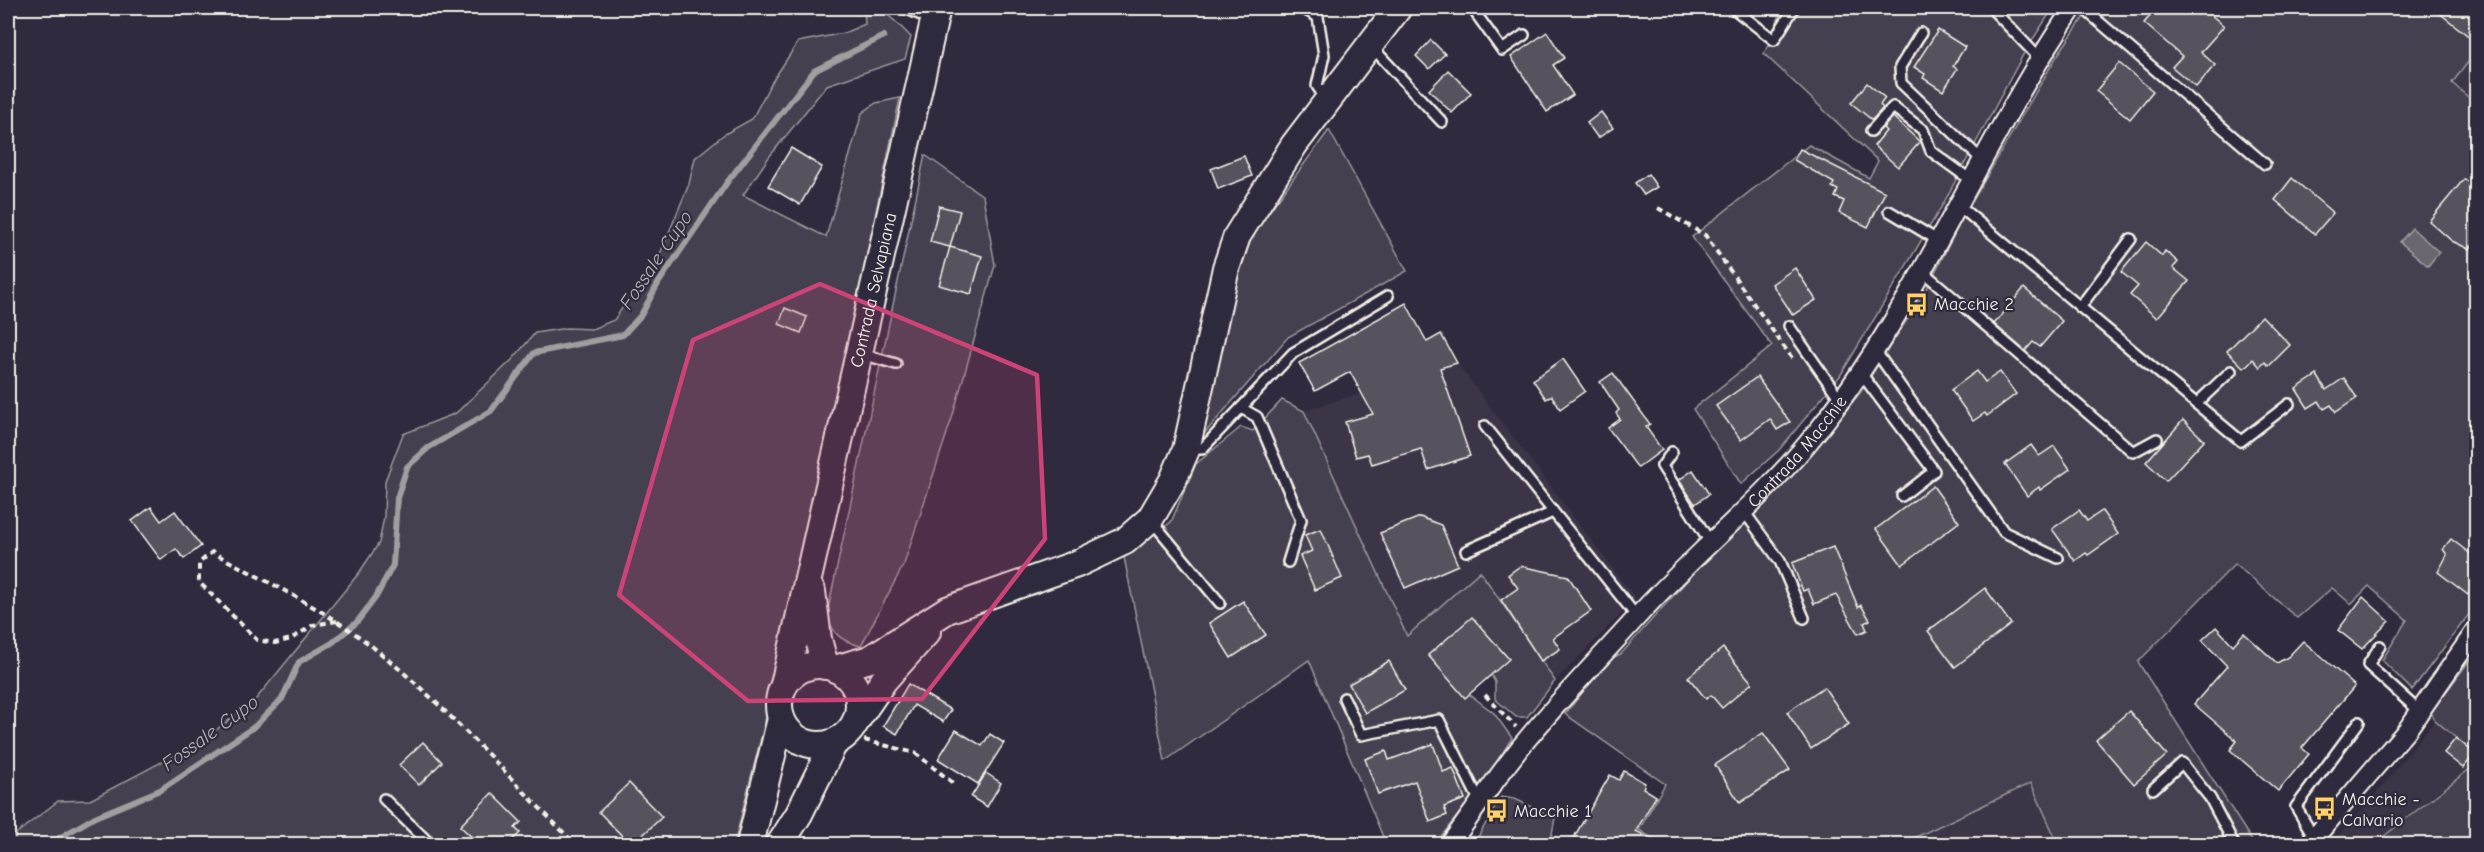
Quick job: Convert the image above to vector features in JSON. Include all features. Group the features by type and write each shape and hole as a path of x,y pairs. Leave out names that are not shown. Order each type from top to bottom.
{"main road":[{"path":"947,609 884,680 845,734 818,746 802,742 789,733 781,719 778,702 784,685 801,669 830,667 870,659 947,609 1077,564 1125,541 1150,519 1173,480 1186,450 1226,268 1238,236 1294,145 1398,8"},
{"name":"Contrada Selvapiana","path":"784,685 935,14"},
{"name":"Contrada Selvapiana","path":"810,573 818,639 830,667"},
{"path":"780,844 859,708 857,692 848,678 830,667"},
{"path":"750,844 781,719"}],"street":[{"name":"Contrada Macchie","path":"1450,844 1527,739 1637,617 1806,445 1860,372 1959,206 2039,58 2073,8"},
{"path":"2312,842 2420,712 2476,630"}],"lane":[{"path":"905,8 935,14"},
{"path":"1302,8 1318,17 1324,55 1317,86 1327,101"},
{"path":"1472,8 1502,50 1524,35"},
{"path":"1733,8 1774,40 1794,8"},
{"path":"1990,8 2039,58"},
{"path":"2083,8 2265,164"},
{"path":"1922,33 1900,67 1901,82 1983,161"},
{"path":"1370,45 1442,122"},
{"path":"1871,131 1893,107 1923,130 1931,151 1972,181"},
{"path":"1959,206 2241,441 2289,404"},
{"path":"1889,211 1939,241"},
{"path":"2080,307 2132,238"},
{"path":"1921,270 2133,452 2157,439"},
{"path":"1186,450 1202,449 1293,353 1388,296"},
{"path":"1789,326 1840,399"},
{"path":"1874,349 2004,532 2058,558"},
{"path":"860,353 896,364"},
{"path":"2196,404 2231,371"},
{"path":"1860,372 1934,471 1902,496"},
{"path":"1241,408 1257,417 1301,520 1288,562"},
{"path":"1485,426 1637,617"},
{"path":"1672,452 1662,466 1710,542"},
{"path":"1743,510 1779,561 1804,618"},
{"path":"1466,551 1553,512"},
{"path":"1150,519 1220,603"},
{"path":"2380,646 2368,665 2420,712"},
{"path":"1344,698 1361,735 1439,720 1480,802"},
{"path":"2312,842 2296,807 2359,723"},
{"path":"2153,789 2182,763 2210,798 2234,844"},
{"path":"384,799 430,844"}],"path":[{"path":"1658,208 1704,235 1797,366"},
{"path":"337,621 313,625 291,639 275,644 257,640 200,582 199,563 212,552 337,621 414,682 575,844"},
{"path":"1485,695 1527,739"},
{"path":"845,734 915,753 953,783"}],"highlighted area":[{"path":"820,284 1037,375 1045,539 922,699 748,701 619,595 693,340"}],"shaded area":[{"path":"864,8 885,13 911,37 905,59 827,85 769,157 743,195 826,237 862,113 876,103 900,98 830,430 782,630 765,722 734,844 8,844 8,834 13,836 58,801 90,800 203,740 256,699 359,573 379,543 384,517 385,481 403,434 456,413 512,360 535,333 567,328 592,329 614,320 660,254 689,184 695,158 723,135 752,119 770,85 798,42 844,33 865,24"},
{"path":"1779,8 2053,8 2023,55 1942,206 1840,376 1779,450 1741,484 1693,409 1772,346 1692,237 1809,145 1869,178 1878,161 1764,54 1781,12"},
{"path":"2090,8 2476,8 2476,52 2452,83 2476,104 2476,605 2412,690 2382,660 2407,620 2369,586 2351,604 2332,588 2297,618 2235,564 2138,662 2254,844 2058,844 2031,783 1901,844 1648,844 1652,838 1639,830 1665,784 1565,714 1610,659 1621,654 1720,544 1801,465 1860,393 1925,292 1961,221 2055,59"},
{"path":"2476,52 2476,104 2451,83"},
{"path":"1329,130 1407,271 1288,337 1198,441 1229,306 1252,235"},
{"path":"925,155 983,196 995,265 953,415 904,564 861,646 838,636 827,614"},
{"path":"2412,228 2439,252 2428,266 2400,242"},
{"path":"1457,363 1636,599 1555,681 1501,600 1408,636 1304,411"},
{"path":"1282,400 1304,411 1407,636 1480,571 1555,681 1527,717 1516,717 1495,699 1495,682 1491,675 1469,694 1494,713 1512,738 1482,785 1435,844 1386,844 1309,660 1165,761 1124,557 1171,522 1196,464 1241,427 1253,431"},
{"path":"2476,652 2476,755 2435,720 2431,712"},
{"path":"2435,720 2476,755 2476,764 2372,844 2329,844 2364,809"},
{"path":"2476,764 2476,844 2372,844 2379,840"},
{"path":"2031,783 2058,844 1901,844"},
{"path":"1501,797 1515,799 1555,818 1550,844 1474,844"}],"building":[{"path":"2157,8 2203,8 2224,26 2201,52 2215,65 2196,87 2172,67 2182,56 2144,23"},
{"path":"2433,8 2476,8 2476,42"},
{"path":"1938,30 1965,47 1953,66 1957,69 1943,91 1923,78 1925,74 1914,67"},
{"path":"1547,32 1564,58 1553,65 1573,95 1547,112 1511,57"},
{"path":"1431,40 1445,54 1429,69 1416,56"},
{"path":"2119,63 2153,91 2130,119 2096,91"},
{"path":"1448,70 1471,93 1452,113 1429,90"},
{"path":"1867,83 1885,98 1880,105 1883,108 1872,120 1851,103"},
{"path":"1601,112 1613,128 1598,138 1587,123"},
{"path":"1893,117 1920,142 1898,167 1874,146 1886,131 1883,128"},
{"path":"791,148 822,167 800,205 768,186"},
{"path":"1800,149 1885,192 1868,227 1839,213 1844,201 1835,197 1838,190 1832,187 1834,183 1794,160"},
{"path":"1244,156 1252,176 1218,189 1211,169"},
{"path":"1648,174 1657,187 1644,195 1635,183"},
{"path":"2292,178 2333,213 2315,234 2275,200"},
{"path":"2464,179 2476,189 2476,242 2469,249 2452,241 2429,221"},
{"path":"939,206 960,211 950,247 930,242"},
{"path":"2146,242 2162,256 2165,251 2178,262 2173,268 2189,281 2157,318 2130,295 2138,286 2121,272"},
{"path":"950,247 982,256 971,294 939,285"},
{"path":"1795,268 1816,300 1793,315 1772,284"},
{"path":"2024,288 2062,321 2040,347 2033,342 2025,351 1994,324"},
{"path":"1406,303 1427,342 1441,334 1457,363 1440,368 1470,456 1428,470 1421,449 1372,464 1368,454 1356,457 1345,422 1373,414 1350,372 1315,391 1299,363"},
{"path":"785,308 807,317 801,333 779,324"},
{"path":"2262,316 2290,345 2269,366 2265,362 2260,367 2253,359 2244,368 2227,351"},
{"path":"1563,359 1585,391 1560,409 1552,396 1546,399 1533,380"},
{"path":"1977,371 1985,382 2000,372 2016,394 1987,416 1985,413 1973,421 1951,390"},
{"path":"1613,373 1650,424 1646,427 1662,450 1638,468 1608,428 1620,419 1616,413 1619,410 1600,382"},
{"path":"2317,375 2326,390 2344,378 2357,398 2336,412 2331,405 2324,409 2319,401 2308,408 2296,389"},
{"path":"1757,377 1790,422 1777,430 1770,419 1741,440 1716,406"},
{"path":"2183,420 2204,440 2166,481 2146,462"},
{"path":"2031,445 2039,456 2054,446 2070,469 2040,490 2039,487 2027,496 2005,464"},
{"path":"1693,470 1709,494 1695,504 1679,480"},
{"path":"1933,486 1959,522 1902,565 1876,529"},
{"path":"151,507 161,521 175,511 201,546 184,559 176,549 161,560 132,521"},
{"path":"2079,510 2087,521 2102,511 2118,534 2088,555 2086,553 2075,561 2052,529"},
{"path":"1420,517 1441,525 1458,565 1405,588 1380,533"},
{"path":"1321,529 1342,578 1315,590 1300,556 1312,551 1305,535"},
{"path":"2451,539 2476,558 2476,583 2468,595 2438,572 2447,555 2443,549"},
{"path":"1833,547 1858,607 1861,605 1870,620 1864,623 1867,630 1858,634 1836,595 1814,604 1808,589 1803,591 1792,563"},
{"path":"1520,566 1568,576 1591,611 1553,638 1560,649 1541,661 1501,600 1518,588 1508,575"},
{"path":"1985,588 2011,624 1955,667 1928,631"},
{"path":"2363,597 2389,621 2362,649 2338,630"},
{"path":"1243,601 1266,635 1231,658 1209,623"},
{"path":"1472,617 1509,659 1465,698 1428,655"},
{"path":"2216,627 2233,645 2244,633 2277,663 2288,657 2303,641 2355,686 2302,748 2309,754 2278,791 2230,750 2237,741 2194,704 2227,666 2202,640"},
{"path":"1723,648 1752,683 1722,708 1711,695 1706,699 1688,677"},
{"path":"1389,661 1405,690 1365,713 1349,684"},
{"path":"908,684 951,710 943,722 914,705 897,734 883,726"},
{"path":"1824,687 1849,724 1811,749 1787,712"},
{"path":"2129,711 2167,755 2134,784 2096,740"},
{"path":"956,730 982,746 990,734 1004,743 978,784 938,759"},
{"path":"1763,733 1790,770 1740,803 1715,765"},
{"path":"2456,738 2475,754 2463,768 2444,753"},
{"path":"423,742 442,762 419,785 399,765"},
{"path":"1433,744 1443,772 1453,768 1465,799 1444,807 1447,815 1430,822 1415,781 1378,794 1365,759 1386,751 1389,760"},
{"path":"1624,771 1645,783 1643,788 1656,796 1636,831 1660,844 1570,844 1610,775 1619,780"},
{"path":"986,773 1001,783 987,807 971,797"},
{"path":"629,783 662,817 633,844 630,844 599,812"},
{"path":"492,793 521,822 515,828 520,833 508,844 479,844 460,826"}],"waterway":[{"name":"Fossale Cupo","path":"49,844 95,817 160,790 254,727 282,699 299,662 332,643 357,622 376,597 393,565 397,498 407,467 428,448 491,411 534,353 623,335 641,315 659,282 728,181 814,71 884,36"}],"place":[{"name":"Macchie 2","path":"1916,304"},
{"name":"Macchie - Calvario","path":"2324,809"},
{"name":"Macchie 1","path":"1496,811"}]}
